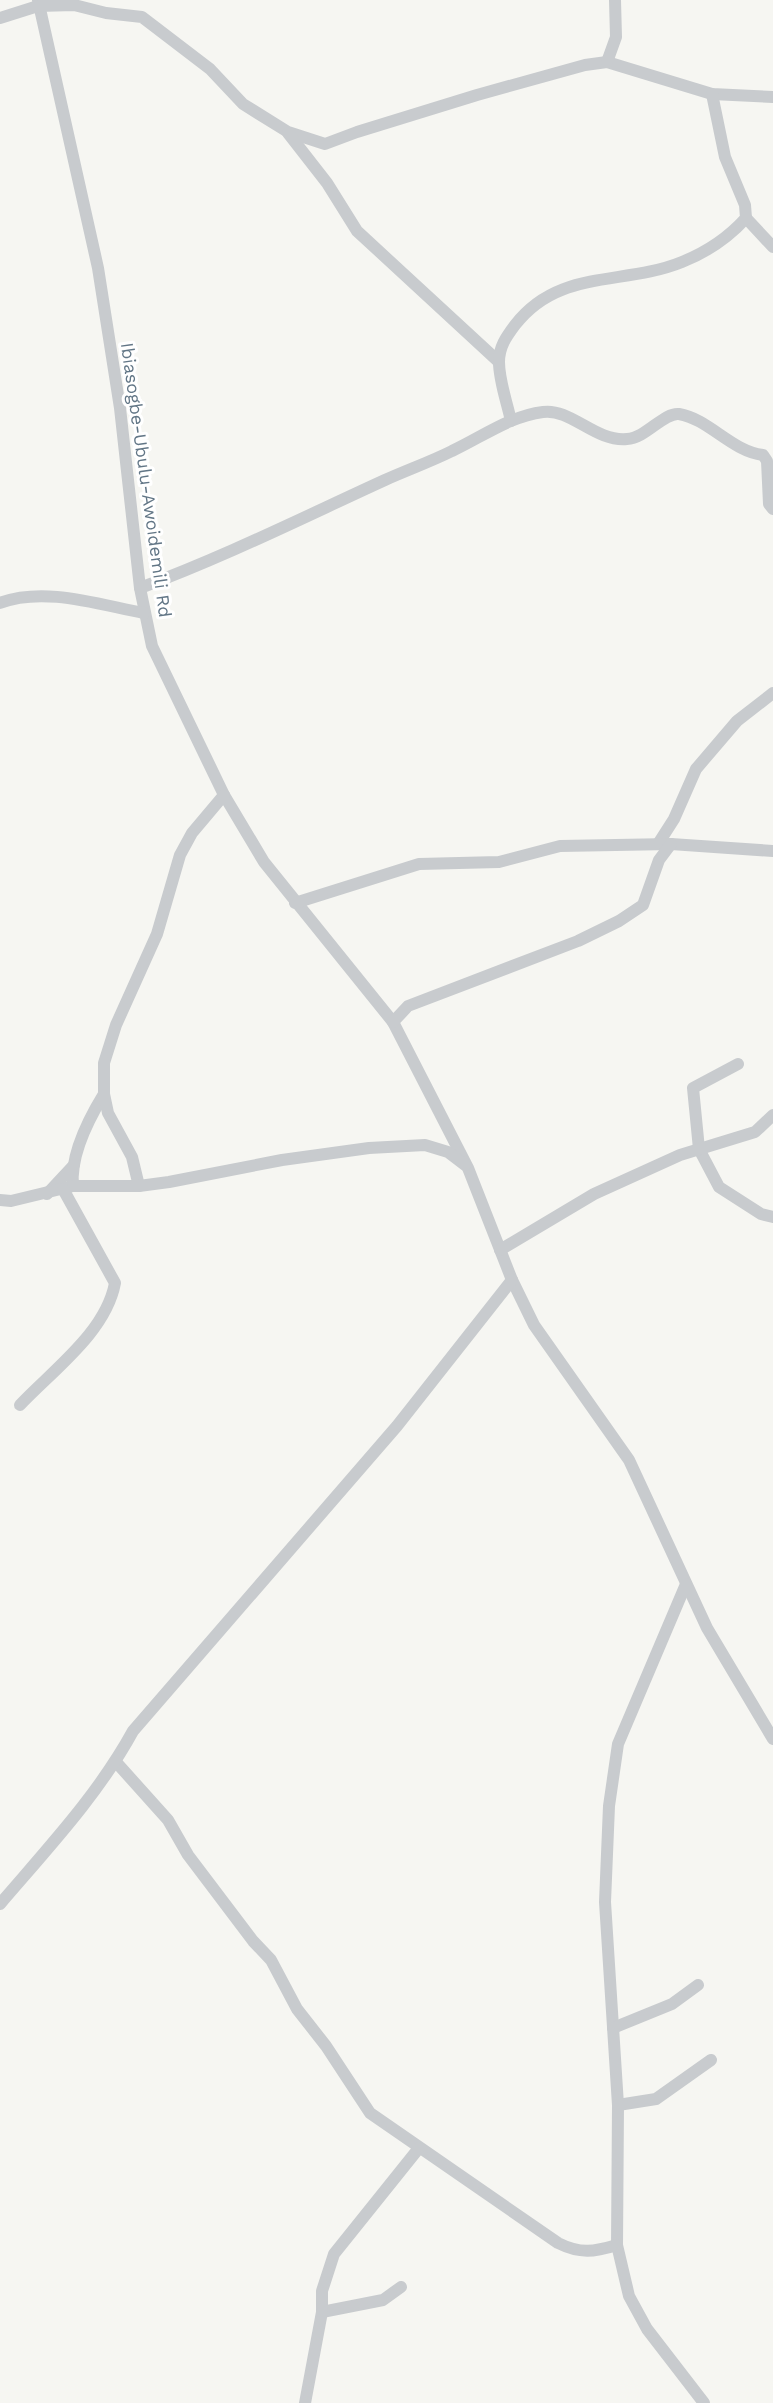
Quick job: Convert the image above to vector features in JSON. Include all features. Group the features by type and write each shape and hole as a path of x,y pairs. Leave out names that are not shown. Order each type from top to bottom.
{"street":[{"path":"607,62 616,37 615,0"},
{"path":"0,18 38,3 74,5 106,13 142,17 210,69 243,104 288,132 316,143 325,144 357,132 561,71 607,62 712,94 773,97"},
{"name":"Ibiasogbe-Ubulu-Awoidemili Rd","path":"38,3 98,268 120,408 140,588 152,646 224,795 264,862 393,1022 468,1167 512,1280 534,1324 629,1460 707,1628 773,1739"},
{"path":"712,94 725,157 745,205 746,218 773,247"},
{"path":"288,132 357,231 499,362"},
{"path":"305,154 309,145 316,143"},
{"path":"511,421 499,362 502,340 520,317 541,299 561,289 594,279 638,274 681,263 712,248 746,218"},
{"path":"140,588 312,516 511,421 545,411 554,412 601,436 629,439 646,433 671,414 681,414 712,430 740,449 764,455 767,461 769,504 773,509"},
{"path":"0,603 12,598 43,597 144,612"},
{"path":"393,1022 408,1006 578,941 619,921 643,905 664,844 696,769 737,721 773,693"},
{"path":"139,1186 132,1157 108,1113 104,1094 104,1063 157,934 180,855 192,833 224,795"},
{"path":"295,903 419,864 498,862 560,846 664,844 773,851"},
{"path":"738,1064 693,1088 699,1149 719,1187 761,1214 773,1217"},
{"path":"21,1405 83,1340 112,1301 115,1283 68,1188 92,1112 104,1094"},
{"path":"755,1132 773,1116"},
{"path":"500,1250 594,1194 680,1155 773,1128"},
{"path":"4,1203 68,1188 139,1186 354,1149 431,1147 438,1145 451,1134"},
{"path":"431,1147 448,1152 468,1167"},
{"path":"47,1194 74,1165"},
{"path":"0,1904 116,1762 133,1731 397,1426 512,1280"},
{"path":"686,1584 618,1744 609,1806 605,1902 618,2105 617,2245 629,2296 647,2329 704,2403"},
{"path":"116,1762 168,1820 188,1855 270,1960 297,2009 326,2046 370,2113 558,2243 574,2251 592,2252 617,2245"},
{"path":"613,2028 672,2004 698,1985"},
{"path":"618,2105 656,2099 711,2060"},
{"path":"305,2403 322,2312 322,2291 334,2254 419,2148"},
{"path":"322,2312 383,2300 401,2287"}]}
